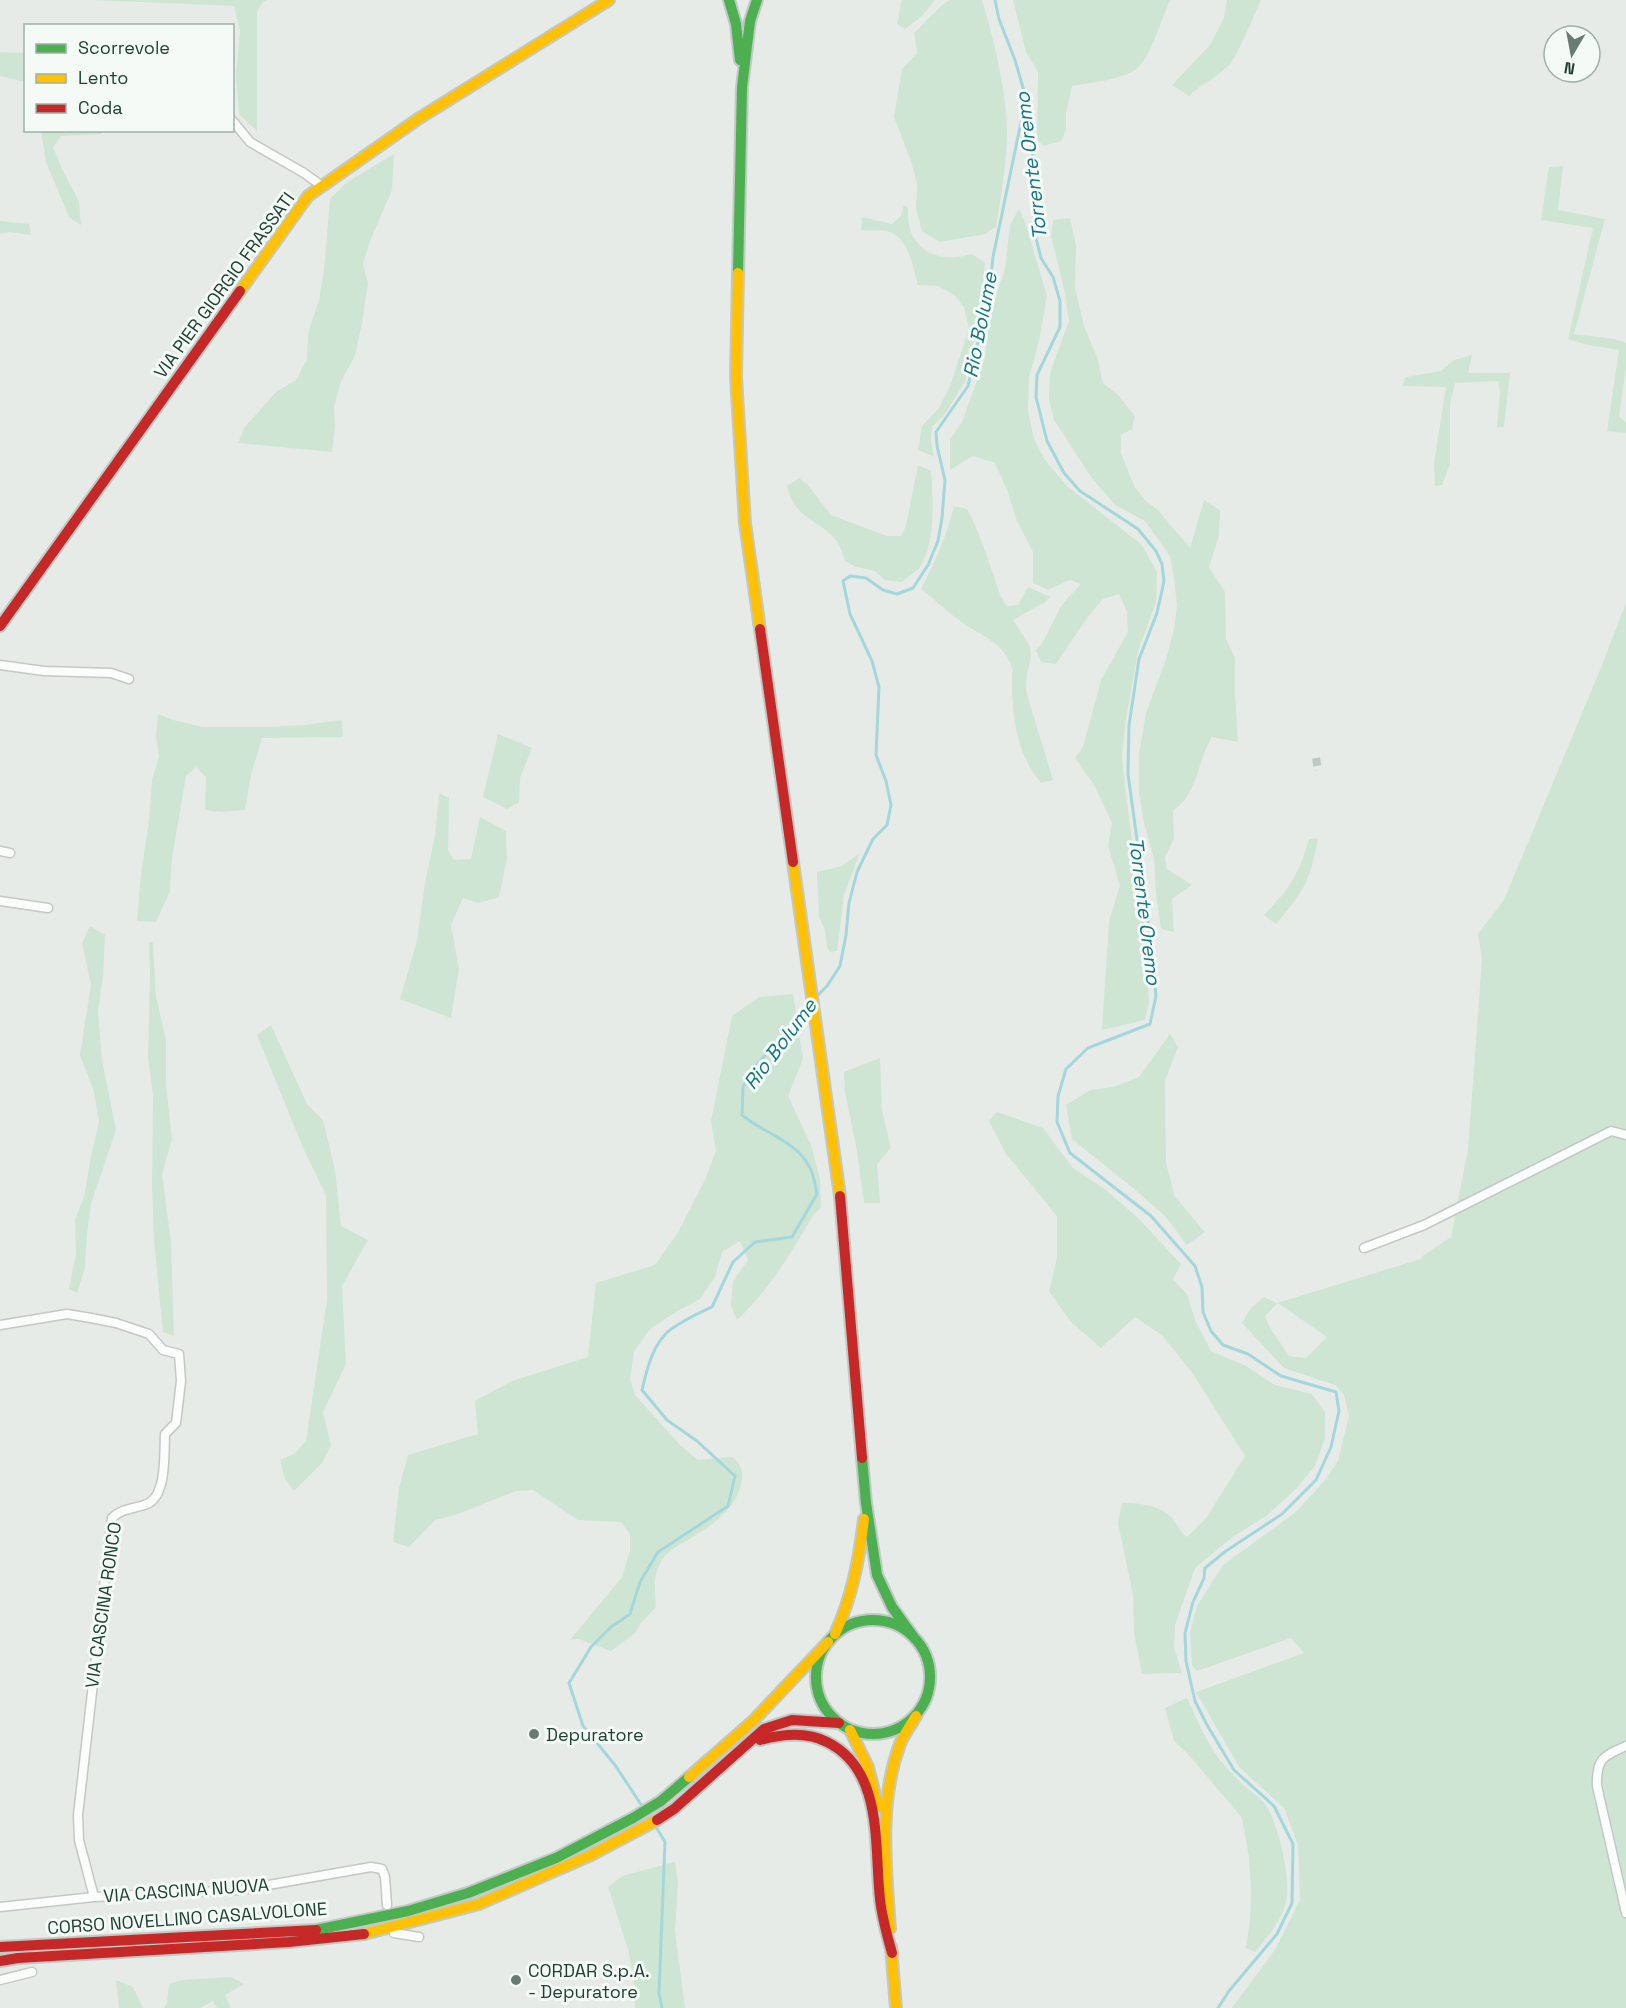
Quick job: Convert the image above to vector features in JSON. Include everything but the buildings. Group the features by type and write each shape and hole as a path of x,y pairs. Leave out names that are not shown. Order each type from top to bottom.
{"main road":[{"name":"VIA PIER GIORGIO FRASSATI","path":"0,626 308,196 439,105 609,0"},
{"path":"729,0 736,24 742,87"},
{"path":"757,0 750,21 742,87 736,377 745,523 839,1188 866,1503 877,1575 892,1608 926,1656 931,1677 927,1698 900,1743 890,1780 886,1823 887,1878 896,2008"},
{"path":"866,1503 858,1572 848,1607 820,1655 816,1685 824,1706 839,1723 850,1730 871,1734 892,1732 916,1716"},
{"path":"831,1639 853,1624 875,1620 897,1626 915,1639"},
{"name":"CORSO NOVELLINO CASALVOLONE","path":"0,1947 314,1930 408,1911 468,1893 556,1858 661,1801 753,1721 831,1639"},
{"name":"CORSO NOVELLINO CASALVOLONE","path":"2,1961 140,1950 289,1942 373,1933 479,1904 591,1855 643,1829 674,1809 764,1729 778,1722 796,1718 839,1723"},
{"path":"850,1730 862,1748 875,1782 887,1878"},
{"path":"746,1745 775,1734 801,1733 828,1742 851,1758 865,1782 872,1808 882,1918 892,1953"}],"street":[{"path":"234,122 250,142 322,186"},
{"path":"0,665 44,671 111,674 129,680"},
{"path":"0,852 10,853"},
{"path":"0,901 48,909"},
{"path":"1364,1248 1424,1225 1611,1131 1626,1135"},
{"name":"VIA CASCINA RONCO","path":"0,1325 67,1314 116,1323 149,1334 163,1350 179,1354 181,1382 176,1424 165,1434 161,1490 150,1503 119,1511 112,1518 78,1815 79,1840 94,1897"},
{"path":"1626,1746 1607,1755 1596,1768 1597,1786 1626,1913"},
{"name":"VIA CASCINA NUOVA","path":"0,1907 94,1897 240,1890 371,1867 382,1869 385,1877 387,1905"},
{"path":"394,1934 419,1937"},
{"path":"0,1980 32,1972"}],"green space":[{"path":"92,0 267,0 257,11 257,131 239,114 236,74 240,32 234,6"},
{"path":"903,0 935,0 921,17 905,29 897,24"},
{"path":"950,0 982,0 1002,82 1007,143 996,227 985,234 939,242 922,231 916,208 917,184 894,117 902,69 917,53 914,33"},
{"path":"1013,0 1170,0 1152,45 1139,67 1126,75 1072,86 1066,114 1066,130 1061,141 1043,146 1037,139 1038,72 1026,52"},
{"path":"1227,0 1261,0 1234,59 1220,73 1189,96 1172,85 1210,45 1224,18"},
{"path":"0,52 24,53 24,82 0,76"},
{"path":"41,132 102,132 102,134 61,136 53,147 79,201 81,225 69,217 46,162"},
{"path":"394,154 392,190 370,241 363,264 368,283 362,323 355,356 341,381 334,408 335,426 332,452 238,443 244,428 276,392 296,380 307,359 308,333 319,300 324,270 330,199 347,182"},
{"path":"1563,166 1558,210 1605,219 1574,334 1614,339 1626,343 1626,367 1619,417 1626,422 1626,433 1607,431 1619,350 1568,339 1593,228 1541,220 1549,167"},
{"path":"904,205 908,208 911,232 922,247 945,257 972,254 985,263 981,305 965,382 945,414 932,427 931,441 934,457 918,450 922,426 939,408 950,386 969,329 964,307 954,295 938,286 918,285 902,241 887,231 861,230 862,217 892,224 901,216"},
{"path":"1019,209 1047,296 1039,341 1029,377 1028,411 1034,439 1045,460 1067,486 1142,545 1157,572 1156,602 1138,651 1125,725 1122,757 1145,934 1149,1004 1145,1020 1102,1030 1109,921 1120,885 1108,846 1112,823 1094,785 1075,758 1083,747 1101,680 1128,632 1127,612 1119,594 1103,599 1087,618 1056,664 1041,662 1036,650 1062,605 1081,584 1070,580 1048,590 1033,583 1033,552 1017,521 995,463 973,456 950,470 950,439 962,422 985,358 989,317 1005,269 1010,225"},
{"path":"1070,218 1076,245 1075,288 1084,326 1097,357 1103,383 1118,395 1135,416 1132,429 1121,435 1121,453 1135,488 1147,502 1158,510 1190,548 1204,500 1220,510 1219,536 1209,567 1225,592 1226,639 1235,658 1238,742 1212,737 1190,791 1173,811 1174,838 1165,858 1167,869 1192,885 1172,899 1174,932 1161,929 1154,858 1144,823 1139,792 1139,755 1146,713 1174,630 1177,605 1174,579 1170,556 1145,521 1115,505 1091,477 1054,420 1049,399 1050,373 1069,321 1065,293 1051,236 1053,220"},
{"path":"0,221 29,224 31,235 9,232 0,234"},
{"path":"1472,355 1468,373 1510,373 1504,427 1497,427 1500,392 1498,381 1455,383 1450,403 1450,464 1442,485 1435,486 1434,463 1446,387 1402,386 1406,377 1441,371 1454,360"},
{"path":"918,465 931,471 933,507 931,533 929,546 920,567 902,582 885,580 875,571 856,567 845,561 832,535 802,513 791,497 787,486 799,478 807,484 831,515 887,536 901,536 906,526"},
{"path":"954,506 967,509 975,524 999,593 1007,606 1018,605 1028,587 1050,597 1013,620 1030,646 1031,658 1026,691 1053,780 1041,783 1033,773 1022,750 1014,714 1012,668 1007,657 996,644 960,621 921,589 948,528"},
{"path":"1626,603 1626,2008 1232,2008 1276,1948 1300,1900 1298,1845 1284,1808 1239,1767 1196,1692 1304,1653 1291,1638 1197,1671 1192,1665 1190,1633 1197,1606 1223,1565 1296,1512 1326,1479 1338,1461 1349,1416 1344,1395 1335,1385 1284,1368 1242,1323 1251,1308 1264,1297 1277,1303 1421,1259 1451,1237 1468,1149 1482,959 1478,934 1504,900","holes":["1278,1303 1327,1337 1306,1358 1289,1356 1265,1316"]},
{"path":"158,714 203,727 268,727 342,720 343,737 262,738 251,775 245,810 221,812 205,810 206,777 196,767 186,776 172,858 170,891 156,922 137,921 152,780 159,757 156,736"},
{"path":"498,734 532,748 520,778 519,802 507,809 483,797"},
{"path":"439,793 449,798 448,850 454,860 471,859 480,817 506,831 507,859 499,897 478,903 463,898 451,925 459,969 451,1018 400,999 417,941 425,883 435,835"},
{"path":"1318,838 1305,885 1276,924 1264,915 1292,881 1309,839"},
{"path":"860,853 844,895 837,951 830,952 827,947 825,930 819,917 817,872 842,866"},
{"path":"90,926 105,935 103,977 98,1011 102,1060 116,1130 91,1204 85,1268 77,1293 69,1289 76,1253 75,1219 84,1197 99,1122 94,1092 80,1055 91,985 82,943"},
{"path":"149,942 153,943 156,997 166,1039 166,1084 172,1139 162,1174 171,1242 174,1336 163,1332 154,1240 153,1095 148,1057"},
{"path":"793,994 803,1059 788,1096 811,1145 820,1179 821,1208 814,1214 770,1283 737,1320 731,1306 733,1281 748,1260 740,1241 722,1252 715,1277 700,1299 650,1329 634,1352 630,1378 635,1395 681,1446 698,1460 732,1457 735,1460 742,1473 738,1494 720,1517 674,1548 663,1559 656,1576 656,1607 635,1633 611,1651 579,1639 570,1640 622,1577 630,1551 630,1534 621,1522 578,1520 533,1490 516,1491 455,1515 435,1520 409,1547 393,1542 399,1488 408,1455 478,1434 475,1401 512,1381 588,1357 596,1283 655,1265 678,1232 704,1182 716,1151 711,1121 732,1016 759,997"},
{"path":"271,1025 307,1104 323,1120 335,1170 341,1226 368,1240 342,1286 346,1364 323,1412 331,1446 322,1463 294,1491 285,1479 280,1460 294,1454 306,1441 327,1300 326,1195 304,1150 257,1035"},
{"path":"1170,1034 1178,1047 1165,1081 1166,1163 1175,1197 1205,1232 1187,1245 1165,1216 1072,1139 1066,1105 1090,1090 1113,1087 1139,1077"},
{"path":"880,1058 882,1110 891,1148 877,1164 880,1203 864,1203 857,1151 845,1092 844,1072"},
{"path":"997,1112 1043,1128 1073,1168 1106,1190 1139,1219 1181,1264 1173,1279 1187,1294 1195,1320 1211,1351 1246,1366 1275,1385 1312,1394 1325,1412 1325,1438 1315,1466 1296,1489 1266,1516 1234,1536 1195,1568 1175,1625 1174,1647 1182,1673 1142,1674 1134,1633 1133,1595 1118,1523 1122,1503 1146,1505 1164,1511 1187,1537 1206,1518 1245,1456 1193,1374 1162,1335 1135,1317 1101,1348 1070,1321 1049,1291 1057,1258 1057,1216 1006,1154 989,1121"},
{"path":"1187,1698 1219,1759 1265,1804 1270,1812 1282,1849 1287,1876 1285,1905 1279,1919 1255,1952 1246,1948 1251,1892 1249,1857 1242,1818 1188,1754 1174,1741 1165,1708"},
{"path":"675,1862 678,1883 675,1931 685,2008 635,2008 635,1988 629,1953 608,1887 622,1876"},
{"path":"231,1977 244,1984 225,1995 231,2008 217,2008 213,2001 200,2008 164,2008 167,2003 169,1984 182,1980"},
{"path":"116,1980 133,1987 143,2008 119,2008"}],"waterway":[{"name":"Torrente Oremo","path":"995,0 999,19 1015,60 1026,98 1036,183 1036,238 1041,258 1053,277 1060,301 1060,327 1037,375 1036,397 1047,441 1064,473 1080,491 1138,529 1156,551 1162,564 1164,581 1157,613 1139,659 1129,725 1128,774 1156,996 1150,1024 1088,1048 1066,1069 1058,1096 1057,1122 1070,1153 1151,1216 1195,1266 1202,1287 1203,1312 1211,1331 1223,1345 1248,1354 1281,1376 1336,1392 1339,1411 1331,1447 1316,1480 1282,1514 1226,1551 1205,1568 1204,1578 1193,1602 1185,1633 1186,1661 1195,1701 1207,1725 1234,1770 1274,1806 1293,1844 1292,1903 1277,1934 1229,1991 1218,2008"},
{"name":"Rio Bolume","path":"816,997 827,986 840,966 849,903 857,872 873,839 887,825 891,805 886,781 876,755 879,687 872,661 850,614 843,581 850,576 866,578 883,590 897,594 913,588 928,565 938,541 945,480 936,432 968,386 989,293 993,257 1025,103"},
{"name":"Rio Bolume","path":"642,1806 615,1765 583,1726 569,1683 591,1647 611,1627 630,1614 640,1582 658,1552 728,1506 735,1476 697,1441 667,1420 642,1390 652,1355 663,1337 679,1324 712,1307 733,1262 755,1242 792,1237 817,1194 812,1173 803,1157 787,1143 742,1115 743,1087 755,1067 810,1004"},
{"name":"Rio Bolume","path":"656,1827 665,1842 659,1993 662,2008"}],"tunnel":[{"path":"1316,758 1318,770"}],"traffic: fast":[{"path":"729,0 736,24 740,60"},
{"path":"738,273 742,87 750,21 757,0"},
{"path":"862,1458 877,1575 892,1607 915,1639"},
{"path":"873,1620 895,1624 913,1637 926,1655 930,1677 926,1699 913,1717 895,1730 873,1734 851,1730 833,1717 820,1699 816,1677 820,1655 833,1637 851,1624 873,1620"},
{"path":"316,1930 408,1911 468,1893 556,1858 661,1801 689,1777"}],"traffic: slow":[{"path":"240,291 308,196 418,119 609,0"},
{"path":"738,273 736,377 745,523 760,629"},
{"path":"793,862 840,1196"},
{"path":"835,1634 854,1578 864,1519"},
{"path":"689,1777 753,1721 828,1642"},
{"path":"890,1929 885,1836 886,1812 893,1766 900,1744 916,1716"},
{"path":"850,1730 868,1767 878,1807"},
{"path":"364,1934 479,1904 591,1855 657,1820"},
{"path":"891,1947 896,2008"}],"traffic: jam":[{"path":"0,626 240,291"},
{"path":"760,629 793,862"},
{"path":"840,1196 862,1458"},
{"path":"657,1820 674,1809 764,1729 792,1720 839,1723"},
{"path":"760,1740 777,1736 811,1736 827,1742 845,1755 858,1771 873,1811 881,1906 892,1953"},
{"path":"0,1947 316,1930"},
{"path":"0,1961 18,1958 289,1942 364,1934"}],"place":[{"name":"Depuratore","path":"534,1734"},
{"name":"CORDAR S.p.A. - Depuratore","path":"516,1980"}]}
